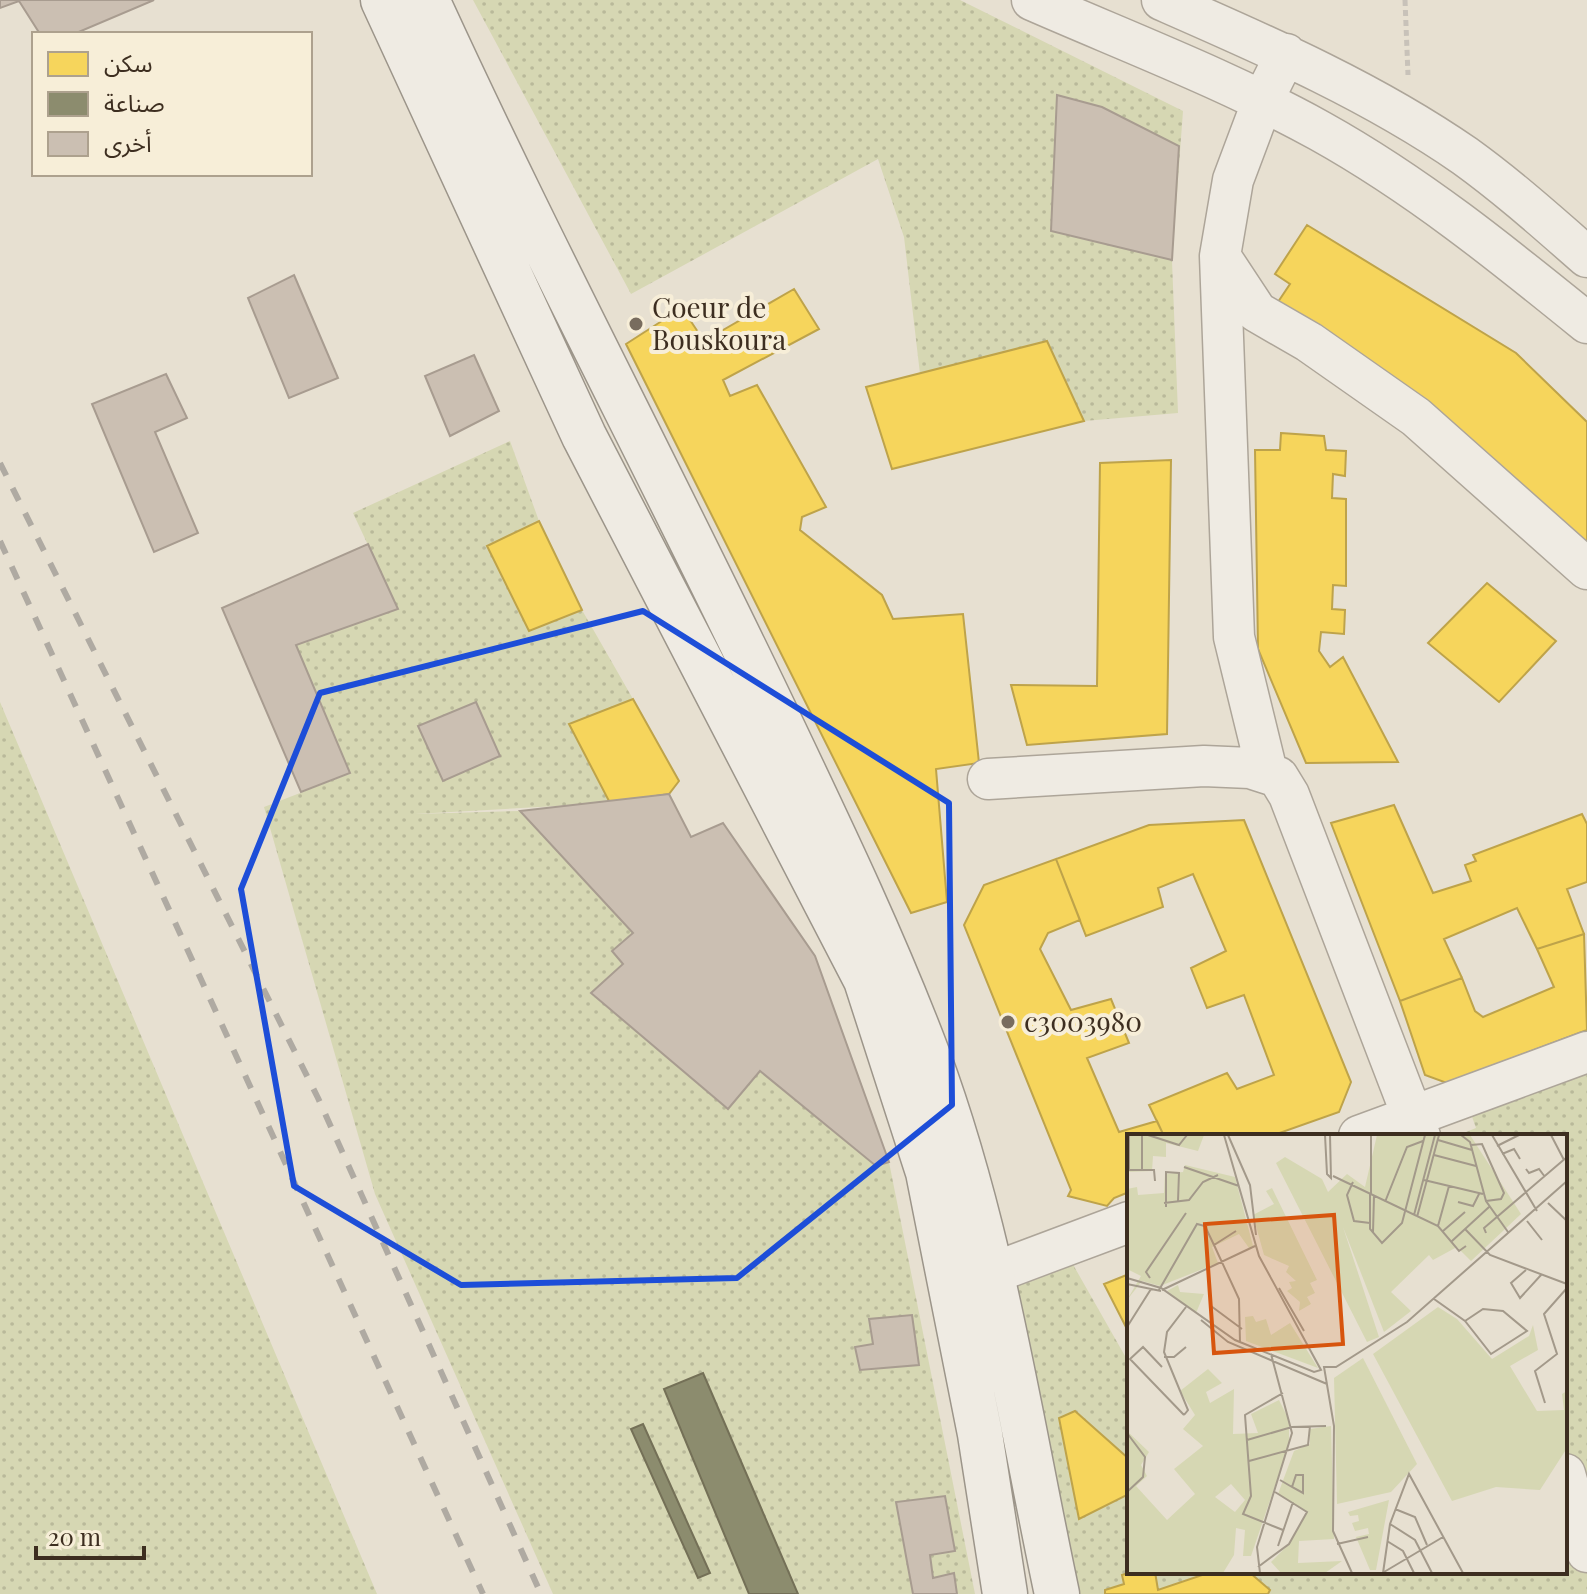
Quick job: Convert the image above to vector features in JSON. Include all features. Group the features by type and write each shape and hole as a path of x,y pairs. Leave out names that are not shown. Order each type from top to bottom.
{"street":[{"path":"383,0 584,436 866,980 928,1172 980,1434 1005,1594"},
{"path":"427,0 497,151 695,543 868,912 928,1058 974,1199 1057,1594"},
{"path":"1032,0 1263,100 1355,152 1433,202 1587,323"},
{"path":"1162,0 1286,54 1410,120 1518,195 1587,257"},
{"path":"1267,772 1234,637 1220,256 1229,191 1263,100 1286,54"},
{"path":"1220,256 1257,312 1309,342 1416,417 1587,569"},
{"path":"988,779 1204,766 1267,772 1278,777 1289,795 1415,1126"},
{"path":"1370,1134 1415,1126 1587,1052"},
{"path":"990,1274 1127,1223"},
{"path":"1567,1481 1587,1552"}],"path":[{"path":"1405,0 1410,120"}],"highlighted area":[{"path":"643,611 949,803 952,1105 737,1278 461,1285 294,1186 241,889 320,693"}],"green space":[{"path":"473,0 960,0 1183,111 1172,261 1178,413 1084,421 1047,341 920,374 904,237 878,159 631,294"},
{"path":"510,441 539,521 529,631 582,610 633,699 569,724 610,803 415,814 520,811 633,933 613,951 623,964 592,993 727,1109 760,1071 876,1166 889,1162 975,1594 553,1594 375,1194 264,807 349,774 296,645 398,609 353,513"},
{"path":"0,702 377,1594 0,1594"},
{"path":"1587,1056 1587,1594 1075,1594 1015,1274 1067,1254 1127,1359 1127,1574 1567,1574 1567,1134 1461,1134 1476,1128 1464,1094"}],"building: سكن":[{"path":"1307,225 1516,353 1587,422 1587,549 1278,302 1290,284 1275,274"},
{"path":"794,289 819,329 723,380 730,396 757,385 826,507 802,517 800,530 882,595 893,619 963,614 979,763 936,769 947,902 911,913 626,344 682,308 704,341"},
{"path":"1047,341 1084,421 892,469 866,387"},
{"path":"1281,433 1324,436 1326,450 1346,451 1345,476 1333,474 1332,498 1346,499 1346,586 1333,585 1332,609 1345,610 1344,634 1321,632 1319,651 1330,667 1343,657 1398,762 1306,763 1258,649 1255,450 1280,450"},
{"path":"1171,460 1167,734 1027,745 1011,685 1097,686 1100,463"},
{"path":"539,521 582,610 529,631 487,546"},
{"path":"1487,583 1556,641 1499,702 1428,643"},
{"path":"633,699 679,781 669,794 610,803 569,724"},
{"path":"1394,805 1433,893 1471,881 1465,865 1476,861 1473,855 1582,814 1587,824 1587,882 1567,889 1584,934 1537,949 1517,908 1444,939 1462,978 1400,1001 1331,823"},
{"path":"1244,820 1351,1082 1339,1112 1277,1134 1163,1134 1149,1105 1227,1073 1237,1089 1274,1075 1244,995 1207,1008 1191,968 1226,951 1193,874 1158,888 1163,907 1086,936 1056,859 1149,825"},
{"path":"1056,859 1080,920 1048,933 1040,949 1071,1010 1111,999 1129,1043 1087,1058 1119,1132 1157,1121 1163,1134 1127,1134 1127,1193 1114,1198 1107,1206 1068,1196 1071,1190 964,925 984,885"},
{"path":"1584,934 1587,1030 1471,1074 1466,1090 1425,1075 1400,1001 1462,978 1475,1011 1483,1017 1554,987 1537,949"},
{"path":"1127,1275 1127,1329 1104,1284"},
{"path":"1075,1411 1127,1457 1127,1495 1079,1519 1059,1418"},
{"path":"1155,1574 1158,1590 1205,1574 1251,1574 1270,1590 1268,1594 1105,1594 1105,1590 1124,1584 1122,1575"}],"building: صناعة":[{"path":"703,1373 798,1594 749,1594 664,1389"},
{"path":"643,1424 710,1573 698,1578 631,1429"}],"building: أخرى":[{"path":"0,0 154,0 79,32 39,32 19,1 0,8"},
{"path":"1057,95 1102,107 1179,146 1172,260 1051,231"},
{"path":"294,275 338,378 289,398 248,298"},
{"path":"474,355 499,411 450,436 425,376"},
{"path":"166,374 187,418 155,432 198,533 154,552 92,404"},
{"path":"368,544 398,609 296,645 350,773 301,792 222,608"},
{"path":"476,702 500,756 443,781 418,726"},
{"path":"669,794 691,837 723,823 815,956 889,1162 876,1166 760,1071 728,1109 591,993 623,964 612,951 633,933 520,811"},
{"path":"912,1315 919,1365 860,1370 855,1347 873,1344 869,1319"},
{"path":"945,1496 955,1551 930,1555 933,1578 954,1573 957,1594 913,1594 896,1502"}],"railway":[{"path":"0,463 318,1098 541,1594"},
{"path":"0,541 483,1594"}],"place":[{"name":"Coeur de Bouskoura","path":"636,324"},
{"name":"c3003980","path":"1008,1022"}]}
